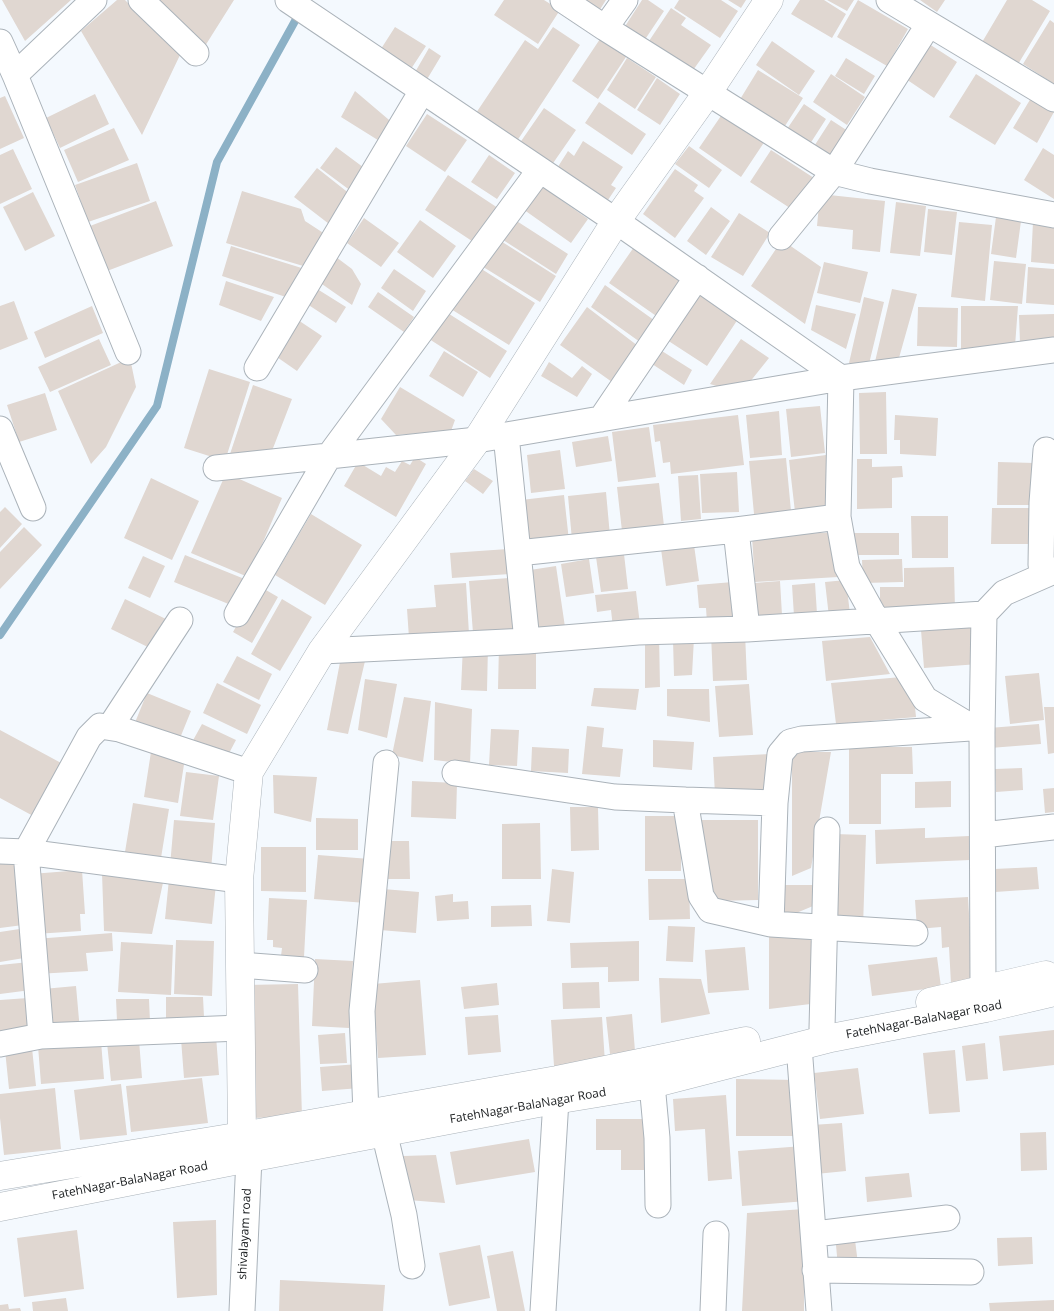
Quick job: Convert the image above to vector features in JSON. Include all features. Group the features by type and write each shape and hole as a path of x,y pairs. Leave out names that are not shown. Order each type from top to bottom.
{"main road":[{"path":"245,1147 240,1028 239,880 249,772 322,651 477,440 616,221 708,92 769,0"},
{"path":"0,1176 245,1147 375,1123 557,1080 761,1038 822,1028 983,988 1054,974"},
{"name":"FatehNagar-BalaNagar Road","path":"375,1123 556,1100 652,1084 799,1046 986,1008 1054,992"},
{"name":"FatehNagar-BalaNagar Road","path":"0,1207 245,1147"}],"street":[{"path":"15,75 94,0"},
{"path":"141,0 196,53"},
{"path":"288,0 539,171 616,221 841,378"},
{"path":"563,0 834,172 870,181 1054,215"},
{"path":"605,28 625,0"},
{"path":"889,0 1054,99"},
{"path":"781,237 834,172 929,24"},
{"path":"0,42 128,352"},
{"path":"257,368 422,92"},
{"path":"237,614 330,456 539,171"},
{"path":"601,419 697,277"},
{"path":"216,468 477,440 841,378 1054,350"},
{"path":"841,378 838,517 848,567 877,621 925,699 976,730"},
{"path":"0,429 33,508"},
{"path":"506,435 527,641"},
{"path":"1046,450 1048,503 1041,565 1054,571"},
{"path":"518,553 736,530 838,517"},
{"path":"736,530 747,628"},
{"path":"983,988 983,835 976,730 984,614 1004,593 1054,571"},
{"path":"322,651 984,614"},
{"path":"110,727 180,620"},
{"path":"41,1036 26,852 89,737 100,726 110,727 249,772"},
{"path":"771,924 775,803 780,754 790,742 802,739 976,730"},
{"path":"386,763 362,1011 375,1123 404,1215 412,1266"},
{"path":"455,773 615,797 775,803"},
{"path":"685,800 701,896 710,910 771,924 915,933"},
{"path":"983,835 1054,827"},
{"path":"822,1028 827,830"},
{"path":"0,851 26,852 239,880"},
{"path":"240,965 305,970"},
{"path":"0,1044 41,1036 240,1028"},
{"path":"799,1046 815,1234 815,1270 819,1311"},
{"path":"652,1084 657,1138 658,1205"},
{"path":"542,1311 556,1100"},
{"name":"shivalayam road","path":"242,1311 245,1147"},
{"path":"815,1234 947,1218"},
{"path":"713,1311 716,1234"},
{"path":"815,1270 971,1272"}],"building":[{"path":"2,0 71,0 25,41"},
{"path":"117,0 125,0 180,55 142,135 81,31"},
{"path":"145,0 234,0 200,54"},
{"path":"504,0 544,0 560,10 538,44 494,15"},
{"path":"584,0 606,0 599,11"},
{"path":"642,0 648,0 664,11 642,44 622,31"},
{"path":"679,0 721,0 738,11 720,38 674,8"},
{"path":"728,0 746,0 741,8"},
{"path":"800,0 824,0 846,14 832,38 791,14"},
{"path":"827,0 854,0 847,11"},
{"path":"858,0 908,29 887,66 837,37"},
{"path":"920,0 945,0 937,12"},
{"path":"1007,0 1032,0 1050,11 1017,66 981,44"},
{"path":"671,8 686,18 681,25 711,45 691,73 647,44"},
{"path":"1050,20 1054,23 1054,84 1023,64"},
{"path":"395,27 426,46 409,72 379,52"},
{"path":"553,27 580,45 515,144 474,116 525,40 538,49"},
{"path":"602,36 628,54 598,99 572,81"},
{"path":"772,41 815,71 799,95 756,65"},
{"path":"926,42 957,62 934,98 903,77"},
{"path":"429,48 441,56 426,81 414,74"},
{"path":"627,58 656,77 635,109 607,90"},
{"path":"846,58 875,76 864,94 835,76"},
{"path":"758,70 803,98 783,129 739,101"},
{"path":"831,74 865,97 847,125 813,102"},
{"path":"976,74 1021,103 995,145 949,117"},
{"path":"657,78 680,94 660,125 637,110"},
{"path":"355,91 395,125 381,142 341,117"},
{"path":"95,94 109,124 60,148 46,118"},
{"path":"5,96 24,138 0,149 0,98"},
{"path":"1031,98 1054,112 1037,143 1013,128"},
{"path":"599,102 646,134 632,155 585,123"},
{"path":"804,104 826,119 808,147 785,132"},
{"path":"544,108 576,130 549,169 517,147"},
{"path":"725,110 767,138 741,177 699,148"},
{"path":"427,114 467,140 445,172 406,146"},
{"path":"831,120 851,133 831,164 811,151"},
{"path":"114,128 129,160 78,182 64,150"},
{"path":"583,141 623,167 611,185 616,188 604,206 554,173 568,151 574,156"},
{"path":"689,146 722,170 709,188 675,164"},
{"path":"336,147 371,173 355,194 320,168"},
{"path":"1043,148 1054,155 1054,199 1024,180"},
{"path":"13,149 32,189 0,204 0,155"},
{"path":"771,150 817,180 796,212 750,182"},
{"path":"489,155 515,173 497,199 471,182"},
{"path":"137,163 150,201 88,222 75,185"},
{"path":"317,168 355,198 333,227 294,197"},
{"path":"675,169 698,185 694,191 704,198 675,238 643,214"},
{"path":"448,175 501,210 478,245 425,210"},
{"path":"537,183 588,219 571,243 520,207"},
{"path":"242,191 301,209 305,221 328,236 310,268 226,243"},
{"path":"33,192 55,236 25,251 3,207"},
{"path":"820,194 885,201 880,252 852,249 853,230 817,226"},
{"path":"156,201 173,246 107,271 90,226"},
{"path":"896,202 926,206 920,256 890,253"},
{"path":"711,207 730,221 706,255 687,241"},
{"path":"928,209 957,212 952,255 924,252"},
{"path":"739,213 770,233 743,276 711,257"},
{"path":"996,217 1021,221 1016,258 991,254"},
{"path":"364,218 399,243 381,267 347,243"},
{"path":"512,218 568,254 556,274 500,238"},
{"path":"420,220 456,246 433,278 397,252"},
{"path":"959,222 992,225 985,301 951,297"},
{"path":"1033,222 1054,224 1054,264 1031,262"},
{"path":"496,238 556,276 540,302 480,265"},
{"path":"782,240 821,267 805,324 751,286"},
{"path":"231,246 308,270 292,299 222,276"},
{"path":"634,247 686,284 662,320 609,283"},
{"path":"336,257 352,269 361,284 352,305 319,282"},
{"path":"994,261 1026,264 1022,304 990,300"},
{"path":"824,262 868,272 860,303 817,293"},
{"path":"1028,267 1054,269 1054,305 1026,303"},
{"path":"480,268 535,303 509,345 446,306 455,291 465,293"},
{"path":"394,269 426,291 413,311 381,288"},
{"path":"226,281 274,297 261,321 219,305"},
{"path":"605,285 658,323 640,342 591,307"},
{"path":"314,287 346,307 336,323 304,302"},
{"path":"892,289 917,294 897,365 874,366"},
{"path":"378,292 414,317 404,332 368,307"},
{"path":"697,292 738,319 707,366 667,340"},
{"path":"864,297 884,302 868,368 849,363"},
{"path":"14,301 28,339 0,350 0,306"},
{"path":"816,305 856,314 846,349 811,330"},
{"path":"92,306 103,333 45,358 34,332"},
{"path":"961,306 1018,306 1015,346 961,355"},
{"path":"587,307 638,346 612,382 560,345"},
{"path":"918,307 958,308 957,347 917,346"},
{"path":"443,310 507,351 490,378 426,337"},
{"path":"1054,314 1054,341 1020,343 1019,315"},
{"path":"298,320 322,336 297,371 274,355"},
{"path":"99,339 111,365 50,392 38,367"},
{"path":"741,339 769,358 749,383 726,389 710,384"},
{"path":"654,346 692,370 684,385 643,358"},
{"path":"444,351 478,372 463,397 429,376"},
{"path":"130,358 136,387 106,447 91,464 58,391"},
{"path":"549,362 572,378 582,366 592,374 577,397 541,376"},
{"path":"209,369 250,382 225,461 184,448"},
{"path":"253,385 292,399 270,456 228,460"},
{"path":"400,387 455,420 451,431 396,435 381,419"},
{"path":"886,392 887,454 860,454 859,393"},
{"path":"45,393 57,430 19,442 7,405"},
{"path":"820,406 825,453 791,457 786,409"},
{"path":"779,411 782,455 750,458 746,415"},
{"path":"738,415 744,465 671,474 670,462 663,463 660,441 655,442 653,425"},
{"path":"895,415 938,418 936,456 900,454 900,440 894,440"},
{"path":"649,427 656,477 618,482 612,432"},
{"path":"608,436 612,461 576,467 572,442"},
{"path":"560,450 565,489 531,493 527,455"},
{"path":"826,455 832,508 795,512 789,460"},
{"path":"415,457 426,464 396,517 344,486 358,462 381,476 386,467 395,472 402,461 410,465"},
{"path":"786,458 791,511 754,514 749,461"},
{"path":"857,459 872,459 872,467 902,466 903,477 892,478 892,508 857,509"},
{"path":"998,462 1035,463 1035,505 997,505"},
{"path":"474,469 493,481 483,494 465,481"},
{"path":"737,472 739,512 702,513 700,474"},
{"path":"226,473 282,498 248,577 191,553"},
{"path":"698,475 701,519 681,521 678,476"},
{"path":"151,478 199,501 172,560 124,538"},
{"path":"659,483 664,526 622,531 617,487"},
{"path":"606,492 610,536 572,540 568,496"},
{"path":"564,495 569,541 526,545 521,500"},
{"path":"5,507 22,524 0,548 0,512"},
{"path":"992,508 1035,508 1035,544 991,544"},
{"path":"311,514 362,545 325,605 275,575"},
{"path":"911,516 948,516 948,558 912,558"},
{"path":"24,527 42,545 0,589 0,552"},
{"path":"836,532 838,577 755,582 752,537"},
{"path":"851,533 899,533 899,555 851,555"},
{"path":"694,545 699,581 666,586 661,549"},
{"path":"508,549 510,574 452,578 450,553"},
{"path":"624,554 628,589 601,592 596,557"},
{"path":"185,555 247,580 236,607 174,582"},
{"path":"143,556 165,566 150,598 128,588"},
{"path":"589,559 594,593 566,597 561,564"},
{"path":"902,559 903,582 863,583 862,560"},
{"path":"556,566 565,627 539,631 530,570"},
{"path":"954,567 955,610 880,612 880,587 904,587 904,568"},
{"path":"509,578 513,630 473,633 469,581"},
{"path":"846,580 850,614 829,617 825,582"},
{"path":"780,581 782,615 756,617 754,583"},
{"path":"733,582 740,620 707,623 706,608 699,608 697,585"},
{"path":"466,583 469,634 409,638 407,609 436,607 434,585"},
{"path":"815,583 817,614 794,616 792,585"},
{"path":"259,586 278,597 252,643 233,632"},
{"path":"636,591 640,625 613,628 611,610 597,612 595,595"},
{"path":"125,599 172,622 158,652 111,629"},
{"path":"282,599 312,617 280,671 251,654"},
{"path":"976,625 979,664 924,668 921,630"},
{"path":"645,633 659,634 660,687 645,688"},
{"path":"745,633 747,680 713,681 711,634"},
{"path":"870,637 890,674 826,681 822,641"},
{"path":"694,638 692,675 674,676 673,640"},
{"path":"463,645 488,646 487,691 461,690"},
{"path":"499,645 536,646 536,689 498,689"},
{"path":"237,656 272,674 259,700 223,682"},
{"path":"341,657 365,661 348,734 327,730"},
{"path":"1039,673 1044,720 1010,724 1005,676"},
{"path":"902,677 914,697 916,717 836,724 831,683"},
{"path":"365,679 397,684 387,738 358,730"},
{"path":"217,683 261,705 247,734 203,713"},
{"path":"749,684 753,735 719,737 715,686"},
{"path":"594,688 639,689 636,710 591,706"},
{"path":"667,689 709,689 710,722 667,716"},
{"path":"147,693 191,711 178,743 134,725"},
{"path":"404,697 431,701 423,762 392,755"},
{"path":"435,702 472,709 470,764 434,760"},
{"path":"1044,707 1054,707 1054,753 1048,754"},
{"path":"202,724 236,740 226,759 191,744"},
{"path":"1039,724 1041,744 990,748 989,728"},
{"path":"587,726 604,728 602,747 623,749 620,777 582,774"},
{"path":"491,729 519,730 517,766 489,765"},
{"path":"0,730 63,764 35,817 0,798"},
{"path":"653,740 694,742 692,770 653,767"},
{"path":"532,747 569,749 568,773 531,771"},
{"path":"849,747 912,747 913,774 881,774 881,824 849,824"},
{"path":"151,752 185,758 178,803 144,797"},
{"path":"792,752 831,752 811,868 792,876"},
{"path":"770,754 772,792 715,795 713,757"},
{"path":"1022,768 1023,790 996,792 995,769"},
{"path":"186,772 219,776 213,820 180,816"},
{"path":"273,775 317,777 311,822 274,813"},
{"path":"412,781 457,783 456,819 411,817"},
{"path":"951,781 951,807 915,808 915,782"},
{"path":"1054,788 1054,812 1045,813 1043,789"},
{"path":"133,803 169,809 160,864 124,858"},
{"path":"570,807 598,807 599,850 571,851"},
{"path":"645,816 681,816 681,871 645,871"},
{"path":"316,818 358,819 358,850 316,850"},
{"path":"174,820 215,823 211,870 170,866"},
{"path":"700,820 758,820 758,900 715,901 704,862"},
{"path":"540,823 541,879 502,879 502,824"},
{"path":"925,828 925,838 969,836 970,860 876,864 875,830"},
{"path":"834,834 866,835 863,927 831,926"},
{"path":"386,841 409,841 410,879 387,879"},
{"path":"261,847 306,847 306,892 261,891"},
{"path":"318,855 370,859 366,903 314,899"},
{"path":"16,858 23,925 0,928 0,860"},
{"path":"1037,867 1039,889 995,892 994,869"},
{"path":"552,869 574,872 570,923 547,921"},
{"path":"82,870 85,914 80,914 81,931 35,934 31,874"},
{"path":"102,873 164,878 152,934 104,931"},
{"path":"169,879 216,884 212,924 165,919"},
{"path":"648,879 689,879 690,919 649,920"},
{"path":"782,885 815,885 813,906 782,919"},
{"path":"383,889 419,892 416,933 380,930"},
{"path":"453,894 453,902 468,901 469,919 437,921 435,896"},
{"path":"968,897 973,982 951,984 949,947 942,948 941,927 917,929 915,900"},
{"path":"269,898 307,900 304,957 281,956 282,948 273,947 273,940 267,940"},
{"path":"531,905 532,926 491,927 491,906"},
{"path":"668,926 695,927 693,962 666,961"},
{"path":"26,928 30,957 0,962 0,932"},
{"path":"769,930 820,934 819,1003 769,1009"},
{"path":"112,933 113,951 86,953 88,971 37,974 35,939"},
{"path":"176,940 214,941 212,996 174,994"},
{"path":"639,941 639,981 608,982 608,967 571,968 570,943"},
{"path":"121,942 173,945 171,995 118,992"},
{"path":"745,947 749,990 708,993 705,950"},
{"path":"937,957 941,987 872,996 868,965"},
{"path":"315,959 353,961 349,1028 312,1026"},
{"path":"29,962 31,990 0,994 0,965"},
{"path":"659,978 701,979 710,1014 661,1023"},
{"path":"420,980 426,1055 378,1058 373,984"},
{"path":"599,982 600,1008 563,1009 562,983"},
{"path":"497,983 499,1005 464,1009 461,987"},
{"path":"298,984 302,1117 248,1118 245,985"},
{"path":"76,986 80,1031 48,1035 43,989"},
{"path":"166,997 203,997 204,1017 166,1020"},
{"path":"28,998 31,1037 0,1040 0,1000"},
{"path":"116,999 149,999 150,1022 117,1021"},
{"path":"632,1014 635,1051 610,1054 606,1017"},
{"path":"498,1015 501,1052 468,1055 465,1017"},
{"path":"602,1017 605,1063 554,1066 551,1020"},
{"path":"1054,1030 1054,1065 1003,1071 999,1036"},
{"path":"345,1033 347,1063 320,1064 318,1035"},
{"path":"216,1036 219,1075 184,1078 181,1039"},
{"path":"139,1040 142,1078 111,1081 107,1043"},
{"path":"101,1041 104,1079 41,1084 38,1046"},
{"path":"985,1043 988,1079 966,1081 962,1046"},
{"path":"32,1048 36,1086 9,1089 5,1050"},
{"path":"955,1050 960,1112 929,1114 923,1053"},
{"path":"358,1064 360,1088 322,1091 320,1067"},
{"path":"858,1068 864,1114 820,1119 814,1073"},
{"path":"202,1078 208,1123 131,1132 126,1086"},
{"path":"736,1079 799,1080 799,1136 736,1136"},
{"path":"121,1084 127,1135 80,1140 74,1090"},
{"path":"55,1088 61,1149 4,1155 0,1118 0,1094"},
{"path":"726,1095 732,1179 708,1181 705,1129 675,1131 673,1099"},
{"path":"596,1119 651,1119 650,1170 621,1170 621,1150 596,1150"},
{"path":"842,1123 846,1171 816,1174 812,1125"},
{"path":"1046,1132 1047,1170 1021,1171 1020,1133"},
{"path":"529,1139 535,1172 456,1185 450,1152"},
{"path":"803,1146 807,1201 742,1206 738,1151"},
{"path":"436,1155 445,1203 408,1200 403,1156"},
{"path":"909,1173 912,1197 867,1202 865,1177"},
{"path":"804,1209 804,1311 742,1311 747,1213"},
{"path":"216,1220 217,1295 177,1298 173,1222"},
{"path":"77,1230 84,1289 24,1297 17,1238"},
{"path":"854,1232 858,1264 838,1267 835,1234"},
{"path":"1032,1237 1033,1264 998,1266 997,1238"},
{"path":"480,1245 490,1298 449,1306 439,1253"},
{"path":"513,1251 525,1311 497,1311 487,1256"},
{"path":"280,1280 385,1285 383,1311 279,1311"},
{"path":"66,1298 68,1311 33,1311 32,1302"},
{"path":"1054,1300 1054,1311 990,1311 989,1303"},
{"path":"8,1304 9,1309 20,1308 21,1311 0,1311 0,1305"}],"waterway":[{"path":"0,635 157,406 217,162 300,12"}]}
